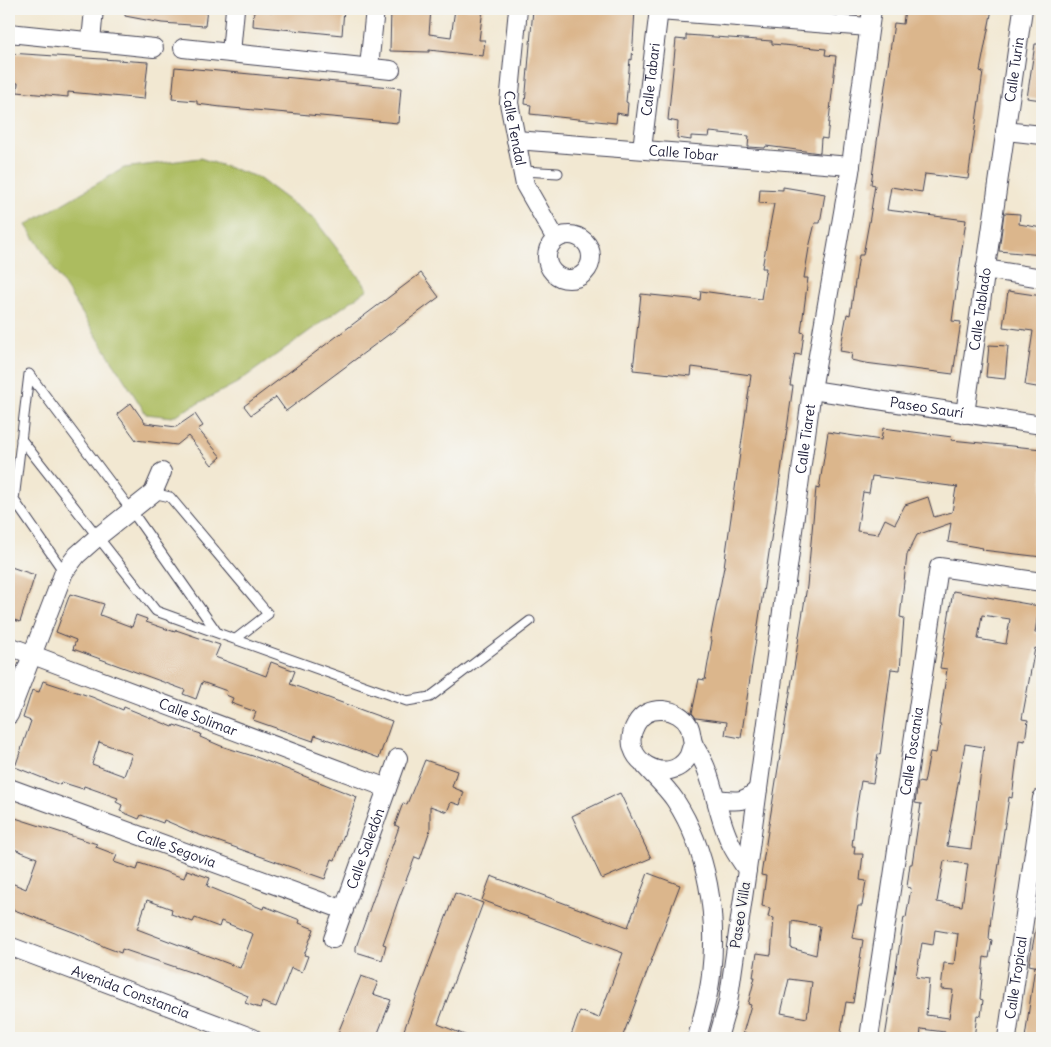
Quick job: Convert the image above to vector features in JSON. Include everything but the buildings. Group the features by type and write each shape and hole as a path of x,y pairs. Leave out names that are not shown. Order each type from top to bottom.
{"street":[{"path":"91,41 94,9"},
{"path":"231,53 235,9"},
{"path":"369,67 375,9"},
{"name":"Calle Tendal","path":"518,9 509,103 526,185 556,239"},
{"name":"Calle Tiaret","path":"747,870 812,390 851,166 872,9"},
{"name":"Calle Turin","path":"994,204 1023,9"},
{"path":"659,10 869,27"},
{"name":"Calle Tabari","path":"642,150 659,10"},
{"path":"9,33 154,48"},
{"path":"183,48 391,70"},
{"path":"1005,131 1042,135"},
{"name":"Calle Tobar","path":"516,140 851,166"},
{"name":"Calle Tablado","path":"965,414 994,204"},
{"path":"985,269 1042,278"},
{"name":"Paseo Saurí","path":"812,390 1042,425"},
{"path":"9,714 64,572 77,555 97,537 153,493 162,472"},
{"name":"Calle Toscania","path":"869,1038 939,567 1042,582"},
{"name":"Calle Solimar","path":"9,646 387,788"},
{"name":"Paseo Villa","path":"697,1038 711,976 713,929 710,886 695,840 675,800 634,753 631,738 636,722 649,712 665,709 680,715 690,727 693,743 706,767 730,844 747,870 728,1003 718,1038"},
{"path":"644,766 659,771 675,768 688,758 693,743"},
{"name":"Calle Saledón","path":"333,939 398,758"},
{"name":"Calle Segovia","path":"9,788 344,910"},
{"path":"716,800 737,802 749,798 758,789"},
{"name":"Calle Tropical","path":"1007,1038 1042,798"},
{"name":"Avenida Constancia","path":"9,946 253,1038"}],"lane":[{"path":"523,171 558,173"},
{"path":"64,572 14,500 29,374 131,510 216,631"},
{"path":"21,439 156,611 237,638 407,701 430,697 530,621"},
{"path":"153,493 170,497 268,614 237,638"}],"green space":[{"path":"200,158 257,177 315,220 368,289 237,383 172,417 146,414 26,225 124,168"}]}
